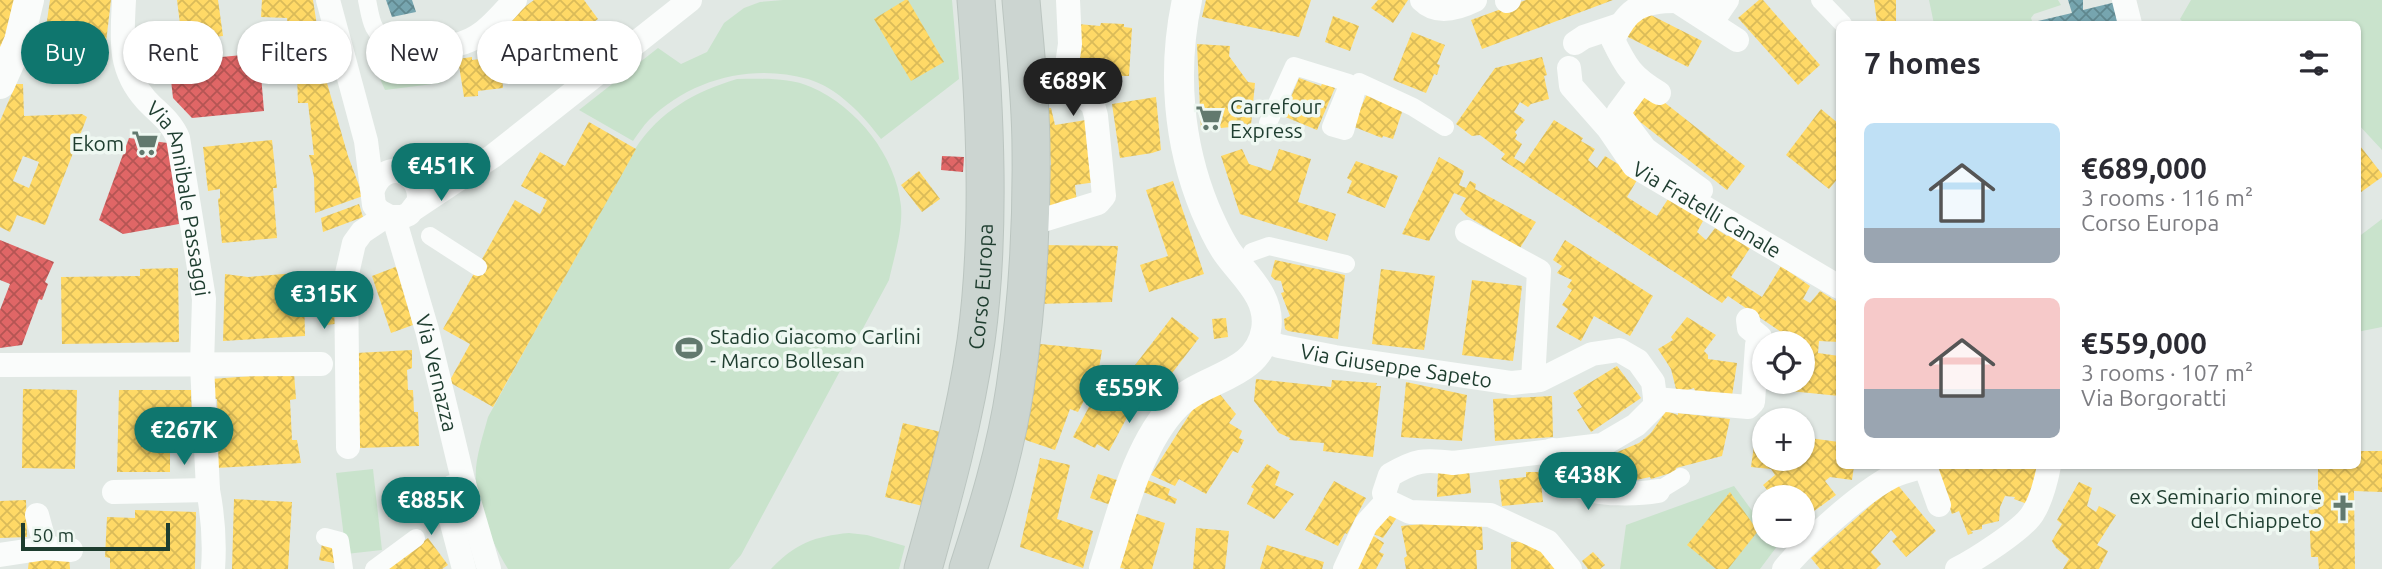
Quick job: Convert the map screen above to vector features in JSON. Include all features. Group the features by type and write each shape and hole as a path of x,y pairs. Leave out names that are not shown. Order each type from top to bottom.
{"main road":[{"name":"Corso Europa","path":"923,569 959,434 980,302 983,250 983,96 976,0"},
{"path":"968,569 982,526 1015,390 1025,302 1031,148 1021,0"}],"street":[{"path":"0,84 19,41 29,0"},
{"name":"Via Annibale Passaggi","path":"124,0 122,50 126,68 133,84 174,126 197,248 204,299 202,365 208,490 212,509 213,569"},
{"name":"Via Vernazza","path":"328,0 366,141 374,205 398,214"},
{"path":"366,0 374,21"},
{"path":"463,43 481,35 515,0"},
{"path":"348,447 346,278 354,243 362,232 472,170 690,0"},
{"path":"1030,224 1098,203 1104,196 1093,105 1079,92 1066,72 1070,44 1068,0"},
{"path":"1104,569 1137,471 1153,434 1178,402 1195,390 1244,365 1258,351 1267,328 1261,297 1250,278 1222,244 1205,209 1191,168 1178,84 1181,30 1187,0"},
{"path":"1422,0 1427,5 1444,10 1475,0"},
{"path":"1684,0 1737,40"},
{"name":"Via Fratelli Canale","path":"1708,194 1645,149 1618,113 1649,88 1627,69 1613,40 1620,24 1638,6 1656,1 1684,0 1716,16 1727,0"},
{"path":"1820,0 1840,21"},
{"path":"2124,0 2129,21"},
{"name":"Via Fratelli Canale","path":"1620,24 1575,43 1569,68 1571,86 1608,128 1634,166 1836,284"},
{"path":"1268,123 1294,66 1349,83 1331,127 1345,131 1359,82 1413,107 1446,127"},
{"name":"Via Vernazza","path":"366,141 399,173 417,184 419,192 398,214"},
{"path":"373,190 378,178 399,173 472,170"},
{"name":"Via Vernazza","path":"398,214 428,330 464,569"},
{"path":"1467,232 1539,271 1533,381"},
{"path":"430,236 478,267"},
{"path":"1252,252 1269,246 1346,264"},
{"path":"1570,569 1548,542 1490,515 1410,512 1387,501 1384,494 1390,475 1413,461 1453,463 1602,444 1636,425 1656,405 1655,399 1748,407 1753,402 1760,337 1749,328 1748,320"},
{"name":"Via Giuseppe Sapeto","path":"1263,340 1279,346 1335,357 1512,383 1540,380 1592,354 1619,350 1638,361 1653,382 1655,399"},
{"path":"0,365 321,364"},
{"path":"1552,450 1580,486 1607,493 1658,491 1681,477"},
{"path":"1796,564 1869,491 1894,475 1914,469"},
{"path":"1925,469 1939,505"},
{"path":"1958,569 2015,530 2033,514 2048,469"},
{"name":"Via Vernazza","path":"454,489 489,569"},
{"path":"114,492 208,490"},
{"path":"1345,569 1366,524 1387,501"},
{"path":"0,555 59,549 37,515"},
{"path":"320,536 340,541 344,569"},
{"path":"374,569 416,538"}],"green space":[{"path":"952,0 959,79 881,139 858,112 830,89 808,79 787,74 744,74 703,85 665,106 647,122 633,141 579,110 612,84 642,84 642,61 658,48 681,64 707,52 724,23 744,8 760,2"},
{"path":"1929,0 2058,0 2061,5 2034,14 2032,21 1933,21"},
{"path":"2191,0 2382,0 2382,150 2361,127 2361,21 2180,19"},
{"name":"Stadio Giacomo Carlini - Marco Bollesan","path":"737,79 784,80 811,87 844,107 871,135 891,169 901,206 899,234 889,280 741,555 729,569 508,569 487,527 476,481 478,457 488,417 635,149 655,124 679,105 706,90"},
{"path":"382,84 433,84 385,90"},
{"path":"2382,219 2382,327 2361,331 2361,235"},
{"path":"373,469 382,550 346,554 336,473"},
{"path":"1734,486 1752,511 1752,548 1776,548 1760,569 1620,569 1626,525"},
{"path":"849,533 867,535 905,546 899,569 771,569 797,547 826,536"}],"building: Homes":[{"path":"0,0 16,0 1,51 0,51"},
{"path":"50,0 111,0 109,21 47,21"},
{"path":"177,0 218,0 221,21 180,21"},
{"path":"262,0 313,0 316,21 287,21 287,18 261,17"},
{"path":"534,0 584,0 598,19 595,21 506,21"},
{"path":"908,0 944,62 911,81 874,19"},
{"path":"1206,0 1311,0 1299,37 1202,17"},
{"path":"1378,0 1408,0 1393,23 1371,8"},
{"path":"1526,0 1613,0 1482,49 1471,20"},
{"path":"1759,0 1763,0 1820,65 1798,85 1738,18"},
{"path":"1874,0 1896,0 1896,21 1877,21"},
{"path":"1639,9 1702,41 1688,67 1626,36"},
{"path":"1333,16 1359,26 1350,51 1325,42"},
{"path":"1101,23 1124,24 1124,27 1132,28 1129,76 1120,76 1120,79 1075,74 1078,24 1100,26"},
{"path":"1412,32 1445,45 1437,64 1440,65 1437,75 1434,74 1426,93 1393,80"},
{"path":"1197,44 1230,46 1229,56 1248,82 1255,83 1251,125 1201,130"},
{"path":"1542,57 1549,99 1528,107 1520,102 1514,112 1525,120 1515,132 1515,139 1522,144 1514,158 1524,164 1554,120 1595,149 1588,160 1597,168 1605,156 1640,175 1627,197 1657,216 1670,196 1703,221 1697,232 1706,240 1715,228 1727,236 1731,234 1750,248 1731,277 1762,297 1781,266 1810,286 1803,299 1810,303 1820,291 1836,301 1836,342 1819,341 1818,353 1836,356 1836,396 1815,394 1815,331 1780,331 1728,296 1722,303 1501,159 1505,154 1480,135 1472,136 1456,124 1495,68"},
{"path":"463,58 477,59 477,84 503,84 503,88 478,91 478,96 464,97"},
{"path":"1325,77 1337,83 1317,130 1283,116 1299,78 1321,86"},
{"path":"16,84 23,84 24,116 82,114 87,117 45,225 17,215 10,232 0,227 0,121","holes":["23,156 39,162 29,188 13,181"]},
{"path":"297,84 327,84 348,156 363,196 315,213 314,177 309,155 314,155 308,103 298,103"},
{"path":"1650,91 1745,166 1727,190 1630,114"},
{"path":"1368,92 1404,106 1393,139 1382,138 1352,126 1358,106 1361,107"},
{"path":"1156,97 1161,150 1120,158 1112,104"},
{"path":"1043,108 1051,108 1055,125 1086,120 1096,182 1075,185 1077,203 1041,209 1041,165 1051,165 1050,156 1042,156"},
{"path":"1821,109 1836,122 1836,181 1829,189 1786,155"},
{"path":"589,122 636,149 493,407 449,382 470,344 443,329 515,200 540,214 547,200 521,186 540,152 565,166"},
{"path":"272,140 277,188 273,188 277,238 222,243 218,199 220,189 208,191 203,147"},
{"path":"2361,147 2382,174 2382,177 2361,192"},
{"path":"1242,149 1249,164 1271,171 1279,149 1311,159 1298,202 1336,214 1327,241 1240,214 1221,156"},
{"path":"1439,157 1464,171 1459,185 1466,188 1470,181 1476,184 1475,189 1536,222 1520,248 1467,216 1460,209 1466,198 1454,193 1429,241 1402,234"},
{"path":"1356,161 1398,176 1385,208 1347,193 1352,181 1347,178"},
{"path":"919,171 940,199 922,212 901,185"},
{"path":"1173,181 1204,274 1149,292 1140,265 1168,256 1146,190"},
{"path":"359,204 363,217 323,232 321,218"},
{"path":"1565,240 1653,296 1630,336 1594,316 1581,341 1556,327 1568,309 1562,305 1572,290 1567,287 1572,280 1557,273 1562,266 1553,260"},
{"path":"1042,245 1118,246 1112,302 1037,304"},
{"path":"1275,260 1345,275 1338,339 1285,329 1284,319 1290,316 1281,293 1284,292 1281,281 1271,276"},
{"path":"398,266 413,325 391,333 372,276"},
{"path":"178,268 179,342 62,344 61,277 140,276 140,269"},
{"path":"1381,269 1435,276 1424,350 1372,344"},
{"path":"307,272 308,293 304,294 305,336 223,341 225,274 248,277"},
{"path":"1472,280 1522,286 1513,361 1462,355"},
{"path":"327,309 342,310 343,323 326,325"},
{"path":"1172,317 1199,338 1159,390 1132,369"},
{"path":"1687,317 1716,335 1704,351 1708,359 1737,363 1732,396 1695,391 1694,388 1677,393 1671,369 1658,349 1673,340 1671,337"},
{"path":"1226,318 1228,337 1214,339 1212,319"},
{"path":"1030,343 1102,350 1098,374 1078,412 1070,409 1055,450 1014,436"},
{"path":"412,350 412,368 407,370 408,390 413,390 414,412 418,412 419,446 360,448 356,353"},
{"path":"1617,366 1641,398 1591,432 1577,410 1582,407 1573,393"},
{"path":"294,373 296,399 290,400 292,440 297,440 301,463 216,468 213,448 219,447 217,399 212,399 211,379"},
{"path":"1256,379 1331,387 1332,380 1377,383 1376,386 1381,386 1373,457 1323,451 1324,443 1289,440 1290,438 1279,433 1254,401"},
{"path":"1406,382 1467,395 1462,441 1401,437"},
{"path":"1099,388 1132,408 1109,451 1097,444 1095,448 1073,437"},
{"path":"23,389 77,390 75,469 22,468"},
{"path":"119,390 191,390 192,424 170,426 170,472 117,472"},
{"path":"1218,392 1236,414 1229,423 1242,431 1239,438 1244,440 1238,453 1233,451 1206,494 1179,479 1175,486 1151,475 1198,401"},
{"path":"1552,396 1553,437 1495,441 1493,399"},
{"path":"1666,411 1678,415 1730,419 1722,456 1676,468 1677,471 1651,479 1636,480 1632,472 1622,475 1615,453 1639,443 1651,433"},
{"path":"903,423 941,432 923,506 885,497"},
{"path":"1815,439 1836,442 1836,469 1854,469 1852,480 1830,477 1825,481 1836,495 1815,510 1815,485 1763,485 1775,475 1772,471 1815,471"},
{"path":"2361,451 2382,451 2382,492 2354,491 2355,569 2319,569 2318,557 2311,557 2309,510 2318,509 2318,469 2361,469"},
{"path":"1040,458 1070,465 1057,519 1093,531 1083,568 1020,547"},
{"path":"1267,464 1280,472 1275,485 1294,494 1274,519 1247,504 1254,489 1251,487"},
{"path":"1469,469 1471,493 1437,497 1438,472"},
{"path":"2041,469 2030,505 2014,499 2015,497 2005,496 2000,507 1999,521 1982,525 1982,529 1971,531 1973,533 1968,535 1959,511 1952,514 1936,470"},
{"path":"1526,472 1540,472 1543,502 1502,506 1499,480 1526,477"},
{"path":"1098,474 1120,481 1111,505 1090,498"},
{"path":"1147,480 1170,489 1168,495 1177,499 1175,504 1143,492"},
{"path":"1334,481 1366,498 1338,546 1305,530"},
{"path":"2079,482 2092,488 2087,506 2096,512 2099,506 2116,515 2097,545 2108,551 2099,569 2063,569 2069,559 2052,541 2062,524 2057,520"},
{"path":"1896,483 1936,531 1906,557 1892,541 1897,537 1891,530 1871,552 1881,564 1876,569 1820,569 1811,558"},
{"path":"1730,492 1752,523 1752,539 1728,569 1716,569 1687,545"},
{"path":"234,499 292,502 288,569 232,569"},
{"path":"26,500 27,537 0,538 0,501"},
{"path":"135,510 196,512 195,569 110,569 110,558 105,557 107,517 135,518"},
{"path":"1384,511 1398,516 1383,538 1371,533"},
{"path":"1134,513 1165,523 1152,569 1118,567"},
{"path":"1476,519 1477,527 1482,526 1483,550 1476,550 1477,569 1406,569 1404,558 1407,556 1401,526"},
{"path":"1196,528 1229,531 1225,569 1193,569"},
{"path":"1372,535 1384,543 1379,552 1384,554 1376,569 1356,569"},
{"path":"428,538 448,565 442,569 386,569"},
{"path":"1535,541 1557,569 1511,569 1511,542"},
{"path":"322,544 337,548 334,563 319,560"},
{"path":"1267,545 1324,562 1322,569 1260,569"},
{"path":"1593,552 1605,565 1600,569 1588,569 1582,561"},
{"path":"69,556 70,569 28,569 29,560"}],"building: Shops":[{"path":"237,56 237,84 262,84 264,111 192,118 173,98 171,84 223,84 223,57"},
{"path":"129,138 168,143 179,224 123,234 99,220"},
{"path":"942,156 964,157 963,172 941,170"},
{"path":"0,240 54,262 45,282 48,284 42,300 39,299 22,345 0,348 0,310 10,284 0,280"}],"building: Public":[{"path":"386,0 412,0 416,12 392,17"},
{"path":"2068,0 2083,0 2083,10 2120,1 2124,21 2038,21 2072,13"}],"place":[{"name":"Carrefour Express","path":"1209,118"},
{"name":"Ekom","path":"145,143"},
{"name":"Stadio Giacomo Carlini - Marco Bollesan","path":"689,348"},
{"name":"ex Seminario minore del Chiappeto","path":"2343,508"}]}
